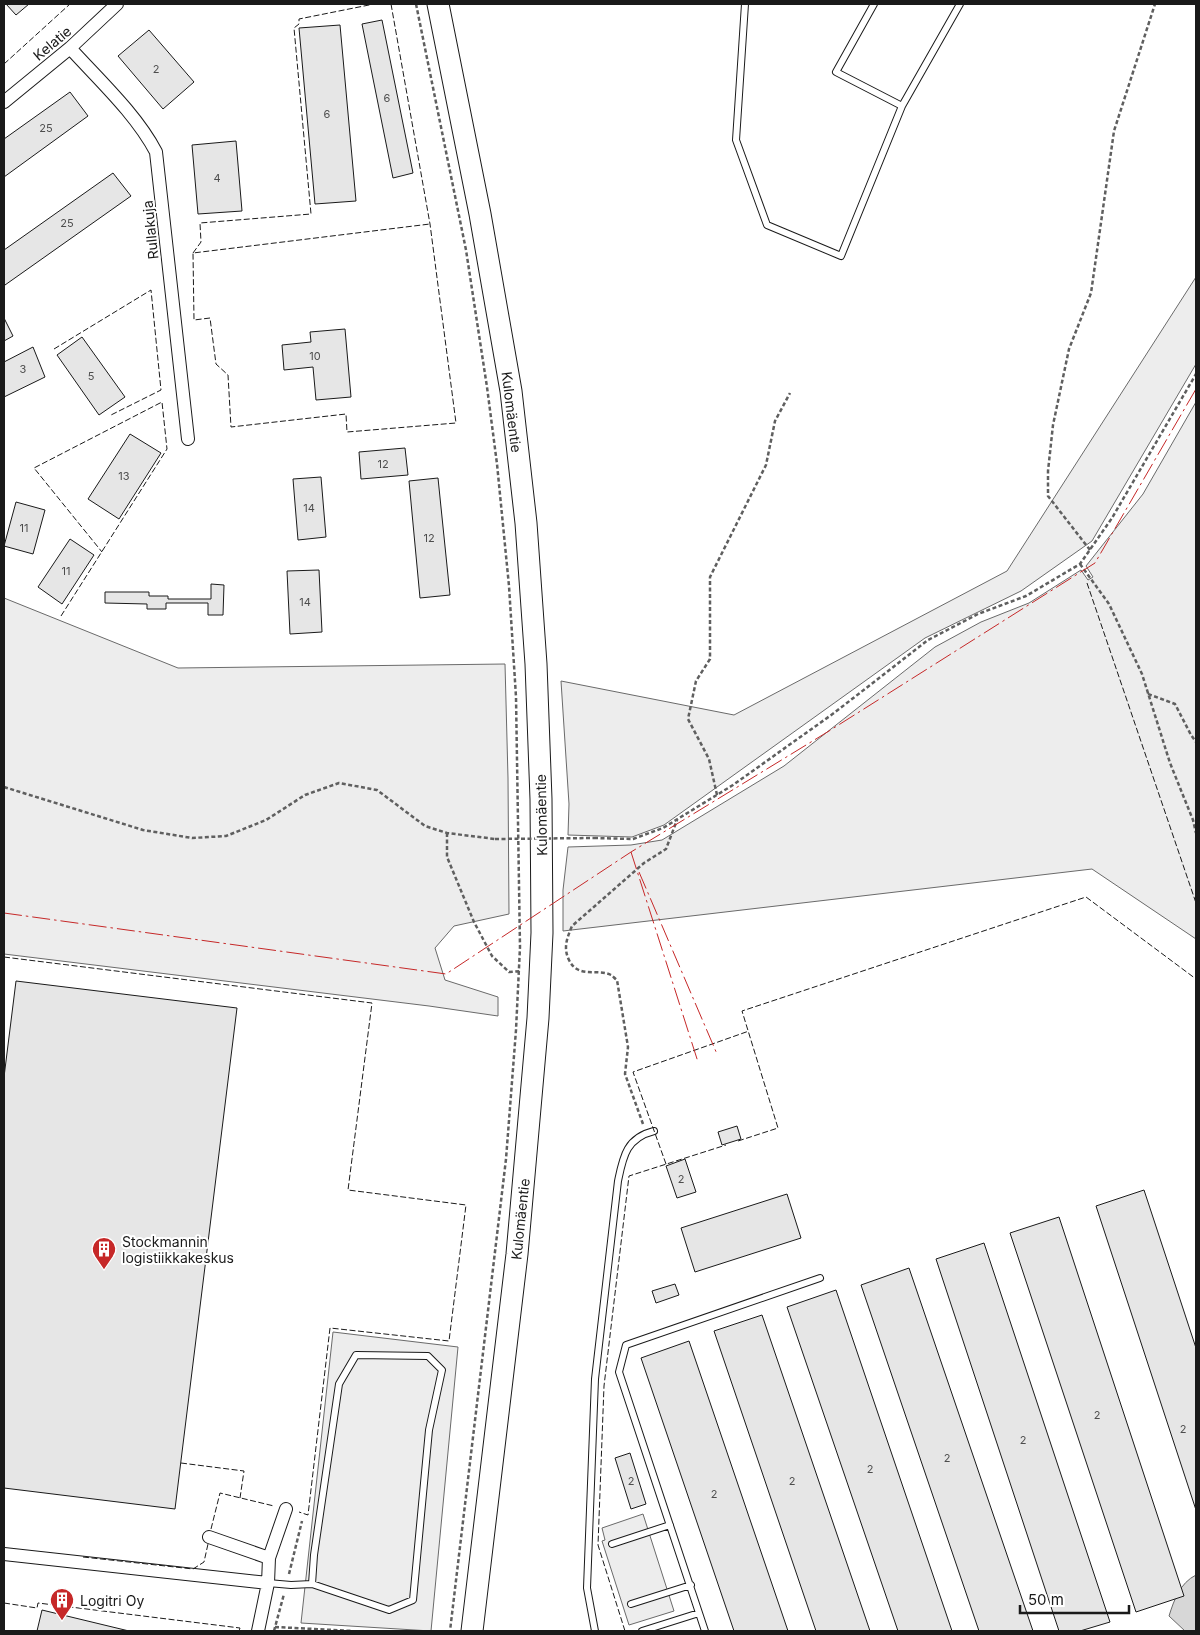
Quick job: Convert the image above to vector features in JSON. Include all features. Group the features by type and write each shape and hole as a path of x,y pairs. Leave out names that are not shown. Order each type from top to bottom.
{"main road":[{"name":"Kulomäentie","path":"438,4 480,214 511,391 526,523 536,664 541,798 542,933 536,1048 516,1254 472,1631"}],"street":[{"name":"Kelatie","path":"4,102 70,48 117,4"},
{"name":"Rullakuja","path":"70,48 138,123 156,152 188,439"},
{"path":"258,1631 268,1583 269,1558 286,1509"},
{"path":"209,1537 269,1558"},
{"path":"4,1554 268,1583"}],"lane":[{"path":"745,4 736,140 767,225 841,256 902,106 960,4"},
{"path":"874,4 836,72 902,106"},
{"path":"595,1631 588,1588 595,1378 618,1182 623,1158 632,1142 646,1133 654,1131"},
{"path":"705,1631 620,1372 626,1345 820,1278"},
{"path":"268,1583 291,1586 312,1584 389,1610 413,1600 429,1430 442,1370 428,1356 356,1355 339,1384 314,1555 312,1584"},
{"path":"612,1544 670,1524"},
{"path":"631,1604 691,1585"},
{"path":"642,1631 699,1613"}],"path":[{"path":"416,4 466,250 488,387 509,586 516,697 520,947 506,1159 450,1631"},
{"path":"1090,550 1048,496 1048,471 1053,426 1069,349 1091,293 1114,131 1155,4"},
{"path":"4,787 144,830 192,838 226,836 266,820 305,795 339,783 377,790 425,826 447,832 495,839 633,838 663,828 717,795 834,713 928,640 978,614 1026,596 1080,564 1112,518 1196,374"},
{"path":"717,795 709,759 688,719 696,681 710,659 710,577 766,466 775,421 790,393"},
{"path":"1080,564 1109,604 1142,674 1170,763 1193,820 1196,833"},
{"path":"1148,694 1174,704 1196,742"},
{"path":"1193,820 1196,814"},
{"path":"646,1133 625,1074 628,1047 617,980 611,975 584,972 572,967 567,958 565,948 572,926 644,863 666,849 678,819"},
{"path":"447,832 447,857 474,922 492,956 509,972 540,971"},
{"path":"276,1627 353,1631"}],"shaded area":[{"path":"1196,277 1196,364 1092,541 1021,591 925,638 664,825 632,837 568,835 569,804 561,681 734,715 1007,571"},
{"path":"1196,402 1196,939 1092,869 563,931 563,890 568,847 631,845 662,840 784,766 935,647 981,622 1029,603 1081,570 1088,580 1093,577 1086,566 1143,494"},
{"path":"4,598 178,668 505,664 509,914 454,926 435,948 445,980 498,997 498,1016 4,954"},
{"path":"333,1332 458,1347 431,1631 301,1623"},
{"path":"643,1514 674,1611 629,1625 602,1541 605,1540 602,1528"},
{"path":"1196,1575 1196,1631 1185,1631 1169,1616 1182,1587 1190,1578"}],"building":[{"path":"6,4 29,4 16,15"},
{"path":"382,20 413,173 393,178 362,24"},
{"path":"340,25 356,201 315,204 299,28"},
{"path":"149,30 194,82 163,109 118,56"},
{"path":"70,92 88,116 4,177 4,139"},
{"path":"236,141 242,211 198,214 192,145"},
{"path":"113,173 131,196 5,285 4,250"},
{"path":"4,318 13,336 4,341"},
{"path":"345,329 351,397 316,400 313,367 284,370 282,345 311,342 310,332"},
{"path":"82,337 125,397 99,415 57,355"},
{"path":"33,347 45,377 4,397 4,362"},
{"path":"130,434 161,453 119,519 88,499"},
{"path":"405,448 408,475 361,479 359,452"},
{"path":"321,477 326,537 298,540 293,479"},
{"path":"438,478 450,595 420,598 409,481"},
{"path":"16,502 45,510 33,554 4,546"},
{"path":"70,539 94,555 62,604 38,587"},
{"path":"319,570 322,632 290,634 287,571"},
{"path":"211,584 224,585 223,615 208,615 208,603 166,603 166,609 147,609 147,604 105,603 105,592 149,592 149,596 168,596 168,599 211,599"},
{"name":"Stockmannin logistiikkakeskus","path":"16,981 237,1008 175,1509 4,1488 4,1077"},
{"path":"737,1126 741,1139 722,1145 718,1132"},
{"path":"685,1159 696,1192 677,1198 666,1166"},
{"path":"1144,1190 1196,1348 1196,1510 1096,1206"},
{"path":"787,1194 801,1238 695,1272 681,1228"},
{"path":"1059,1217 1184,1596 1136,1612 1010,1233"},
{"path":"984,1243 1110,1622 1080,1631 1059,1631 936,1259"},
{"path":"909,1268 1033,1631 979,1631 861,1285"},
{"path":"675,1284 679,1295 656,1303 652,1291"},
{"path":"836,1290 952,1631 898,1631 787,1307"},
{"path":"762,1315 870,1631 816,1631 714,1331"},
{"path":"689,1341 788,1631 734,1631 641,1358"},
{"path":"630,1453 646,1504 631,1509 615,1458"},
{"name":"Logitri Oy","path":"42,1610 129,1631 37,1631"}],"fence":[{"path":"4,64 70,4"},
{"path":"193,253 201,242 200,223 311,214 294,28 299,24 299,19 374,4"},
{"path":"391,4 430,224 456,423 347,432 346,414 231,427 228,375 216,364 210,318 194,320 193,253 430,224"},
{"path":"54,349 151,290 161,390 111,415"},
{"path":"61,616 167,449 162,402 34,468 102,552"},
{"path":"1087,583 1196,903"},
{"path":"738,1141 778,1128 742,1011 1086,897 1196,979"},
{"path":"4,957 372,1003 348,1190 466,1205 449,1341 330,1328 308,1515 299,1512"},
{"path":"666,1164 633,1072 749,1031"},
{"path":"625,1631 598,1545 604,1386 629,1176 726,1145"},
{"path":"181,1463 244,1471 240,1498"},
{"path":"211,1529 220,1493 274,1506"},
{"path":"83,1557 193,1569 204,1562 208,1544"},
{"path":"4,1603 37,1608 38,1603 240,1628 239,1631"}],"power":[{"path":"4,913 446,974 631,852 829,731 1095,563 1196,389"},
{"path":"631,852 698,1062"},
{"path":"639,872 717,1054"}],"place":[{"name":"Stockmannin logistiikkakeskus","path":"104,1270"},
{"name":"Logitri Oy","path":"62,1621"}]}
